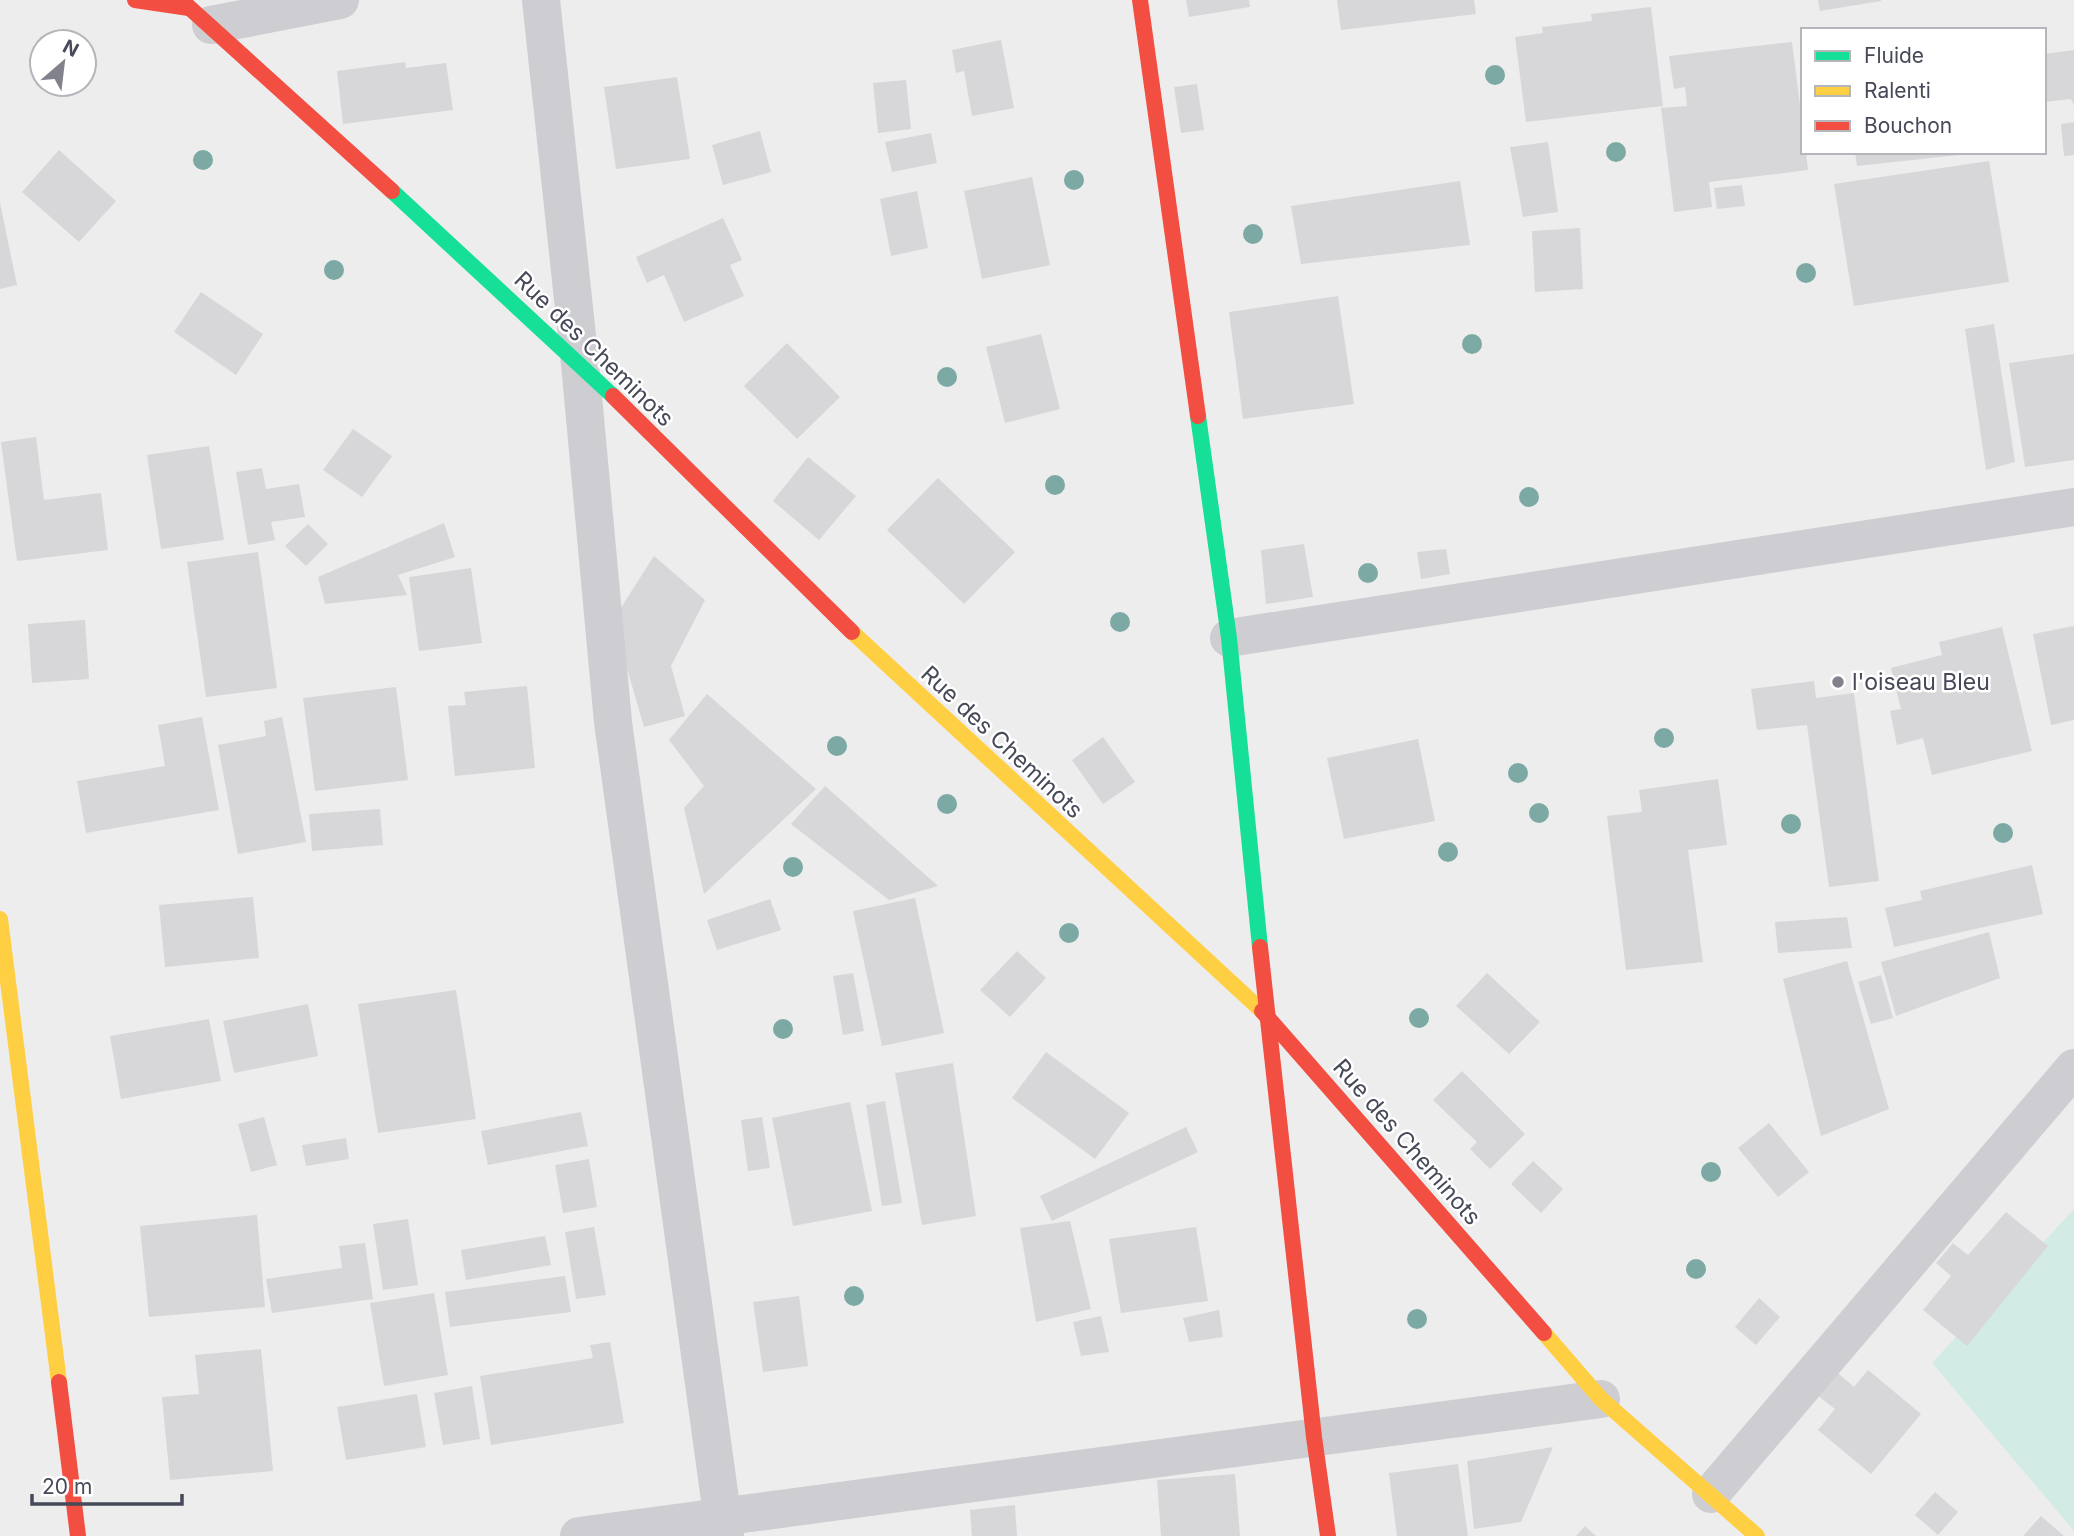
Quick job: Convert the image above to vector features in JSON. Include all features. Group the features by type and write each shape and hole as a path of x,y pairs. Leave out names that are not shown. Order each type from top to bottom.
{"street":[{"path":"135,0 193,11 340,0"},
{"path":"541,0 580,365 613,722 724,1526"},
{"path":"1140,0 1229,638 1267,1016 1314,1437 1328,1536"},
{"name":"Rue des Cheminots","path":"193,11 580,365 884,664 1267,1016 1601,1399 1757,1536"},
{"path":"1229,638 2074,507"},
{"path":"0,919 78,1536"},
{"path":"1711,1494 2074,1068"},
{"path":"579,1536 724,1526 1314,1437 1601,1399"}],"green space":[{"path":"2074,1209 2074,1531 1932,1363"}],"building":[{"path":"1186,0 1249,0 1250,7 1189,17"},
{"path":"1337,0 1474,0 1476,14 1341,30"},
{"path":"1818,0 1881,0 1881,1 1820,11"},
{"path":"1651,7 1663,106 1526,122 1515,37 1543,33 1542,27 1592,21 1591,14"},
{"path":"1001,40 1014,108 972,116 964,71 956,73 952,50"},
{"path":"1792,42 1801,113 1801,154 1806,154 1808,170 1709,182 1712,207 1674,212 1661,108 1687,106 1685,87 1674,89 1669,56"},
{"path":"2074,50 2074,105 2071,99 2046,102 2046,54"},
{"path":"405,62 406,68 446,63 453,110 343,124 337,71"},
{"path":"677,77 690,159 616,169 604,87"},
{"path":"906,80 911,129 878,133 873,83"},
{"path":"1197,84 1204,130 1181,133 1174,87"},
{"path":"2074,122 2074,155 2064,156 2061,124"},
{"path":"760,131 771,172 723,185 712,145"},
{"path":"931,133 937,163 892,172 885,142"},
{"path":"1548,142 1558,212 1523,217 1510,147"},
{"path":"59,150 116,201 79,242 22,192"},
{"path":"1855,154 1968,154 1857,166"},
{"path":"1989,161 2009,282 1854,306 1834,184"},
{"path":"1032,177 1050,265 982,279 964,191"},
{"path":"1460,181 1470,245 1301,264 1291,206"},
{"path":"1742,185 1745,206 1717,209 1714,188"},
{"path":"917,191 928,248 891,256 880,199"},
{"path":"0,203 17,285 0,289"},
{"path":"723,218 742,260 730,265 744,296 684,322 664,275 647,283 636,257"},
{"path":"1580,228 1583,289 1535,292 1532,231"},
{"path":"201,292 263,334 236,375 174,332"},
{"path":"1338,296 1354,404 1243,419 1229,312"},
{"path":"1994,324 2015,462 1986,470 1965,329"},
{"path":"1041,334 1060,409 1005,423 986,347"},
{"path":"787,343 840,397 797,439 744,386"},
{"path":"2074,354 2074,460 2025,467 2009,363"},
{"path":"353,429 392,456 362,497 323,470"},
{"path":"36,437 44,500 101,493 108,550 17,561 1,442"},
{"path":"209,446 224,540 161,549 147,455"},
{"path":"808,457 856,496 819,540 773,501"},
{"path":"262,468 266,489 299,484 305,517 271,522 275,540 248,545 236,472"},
{"path":"938,478 1015,552 964,604 887,530"},
{"path":"444,523 455,557 398,575 407,595 325,604 318,577"},
{"path":"308,524 328,544 306,566 285,546"},
{"path":"1304,544 1313,597 1266,604 1261,550"},
{"path":"1446,549 1450,574 1421,579 1417,552"},
{"path":"258,552 277,688 206,697 187,562"},
{"path":"654,556 705,600 671,666 685,716 644,727 613,620"},
{"path":"471,568 482,643 419,651 409,577"},
{"path":"85,620 89,679 32,683 28,624"},
{"path":"2074,626 2074,720 2051,725 2033,634"},
{"path":"2002,627 2032,751 1932,775 1923,738 1897,745 1890,711 1901,709 1891,668 1942,655 1939,642"},
{"path":"1814,681 1816,698 1854,693 1879,881 1829,887 1807,725 1757,730 1751,689"},
{"path":"527,686 535,768 455,776 448,706 466,705 464,692"},
{"path":"396,687 408,780 315,791 303,698"},
{"path":"707,694 816,789 704,894 684,808 704,786 669,740"},
{"path":"202,717 219,810 86,833 77,781 165,766 158,725"},
{"path":"282,717 306,842 238,854 218,745 266,736 264,721"},
{"path":"1103,737 1135,782 1103,804 1072,760"},
{"path":"1418,739 1435,821 1344,839 1327,758"},
{"path":"1718,779 1727,845 1688,850 1703,962 1626,970 1607,816 1642,812 1639,790"},
{"path":"825,786 938,886 889,900 791,824"},
{"path":"380,809 383,845 312,851 309,814"},
{"path":"2032,865 2043,914 1894,947 1885,908 1922,900 1920,891"},
{"path":"253,897 259,958 165,967 159,905"},
{"path":"915,898 944,1033 882,1046 853,911"},
{"path":"770,899 781,930 717,950 707,920"},
{"path":"1847,917 1852,948 1778,953 1775,922"},
{"path":"1989,932 2000,978 1896,1016 1881,962"},
{"path":"1017,951 1046,978 1010,1017 980,990"},
{"path":"1847,961 1889,1109 1821,1136 1783,979"},
{"path":"853,973 864,1031 843,1035 833,976"},
{"path":"1487,973 1540,1022 1509,1054 1456,1006"},
{"path":"1881,975 1893,1018 1871,1024 1858,982"},
{"path":"456,990 476,1119 378,1133 358,1004"},
{"path":"308,1004 318,1056 234,1073 223,1021"},
{"path":"209,1019 221,1081 121,1099 110,1036"},
{"path":"1046,1052 1129,1113 1095,1159 1012,1098"},
{"path":"953,1063 976,1216 922,1225 895,1073"},
{"path":"1462,1071 1525,1134 1490,1169 1470,1149 1477,1142 1433,1100"},
{"path":"885,1101 902,1203 882,1206 866,1105"},
{"path":"850,1102 872,1211 793,1226 772,1118"},
{"path":"581,1112 588,1146 488,1165 481,1131"},
{"path":"264,1117 277,1165 251,1172 238,1124"},
{"path":"762,1117 770,1168 748,1171 741,1120"},
{"path":"1769,1123 1809,1172 1778,1197 1738,1148"},
{"path":"1186,1127 1198,1152 1052,1221 1040,1196"},
{"path":"346,1138 349,1159 306,1166 302,1145"},
{"path":"589,1159 597,1207 563,1213 555,1165"},
{"path":"1533,1161 1563,1189 1541,1213 1511,1184"},
{"path":"2006,1212 2048,1246 1967,1346 1923,1310 1951,1276 1936,1263 1953,1243 1968,1255"},
{"path":"257,1215 265,1307 149,1317 140,1226"},
{"path":"408,1219 418,1285 383,1290 373,1224"},
{"path":"1070,1221 1091,1309 1036,1322 1020,1228"},
{"path":"594,1227 606,1295 576,1299 565,1232"},
{"path":"1196,1227 1208,1301 1121,1313 1109,1239"},
{"path":"545,1236 551,1265 466,1280 461,1250"},
{"path":"365,1243 373,1299 272,1313 266,1279 342,1268 339,1246"},
{"path":"565,1276 571,1312 450,1327 445,1292"},
{"path":"434,1293 448,1375 384,1386 370,1303"},
{"path":"799,1296 808,1366 763,1372 753,1302"},
{"path":"1759,1298 1780,1317 1756,1345 1735,1327"},
{"path":"1219,1310 1223,1337 1189,1342 1183,1318"},
{"path":"1101,1316 1109,1352 1081,1356 1073,1322"},
{"path":"610,1342 624,1423 491,1445 480,1376 593,1358 590,1345"},
{"path":"261,1349 273,1471 170,1480 162,1397 199,1394 195,1355"},
{"path":"1832,1368 1854,1387 1868,1370 1921,1414 1871,1474 1818,1430 1835,1409 1812,1391"},
{"path":"472,1386 480,1439 443,1445 434,1393"},
{"path":"417,1394 426,1447 346,1460 337,1407"},
{"path":"1553,1447 1521,1522 1474,1529 1467,1461"},
{"path":"1458,1464 1468,1536 1397,1536 1389,1473"},
{"path":"1235,1474 1240,1536 1161,1536 1157,1480"},
{"path":"1935,1492 1958,1512 1938,1535 1915,1515"},
{"path":"1015,1505 1017,1536 972,1536 970,1510"},
{"path":"2041,1516 2064,1536 2023,1536"},
{"path":"1585,1526 1596,1536 1576,1536"}],"traffic: fast":[{"path":"392,191 613,396"},
{"path":"1198,416 1229,638 1260,947"}],"traffic: slow":[{"path":"852,632 1262,1011"},
{"path":"0,919 59,1382"},
{"path":"1544,1333 1601,1399 1757,1536"}],"traffic: jam":[{"path":"135,0 189,8"},
{"path":"181,0 392,191"},
{"path":"1140,0 1198,416"},
{"path":"613,396 852,632"},
{"path":"1260,947 1314,1437 1328,1536"},
{"path":"1262,1011 1544,1333"},
{"path":"59,1382 78,1536"}],"place":[{"name":"l'oiseau Bleu","path":"1838,682"}]}
